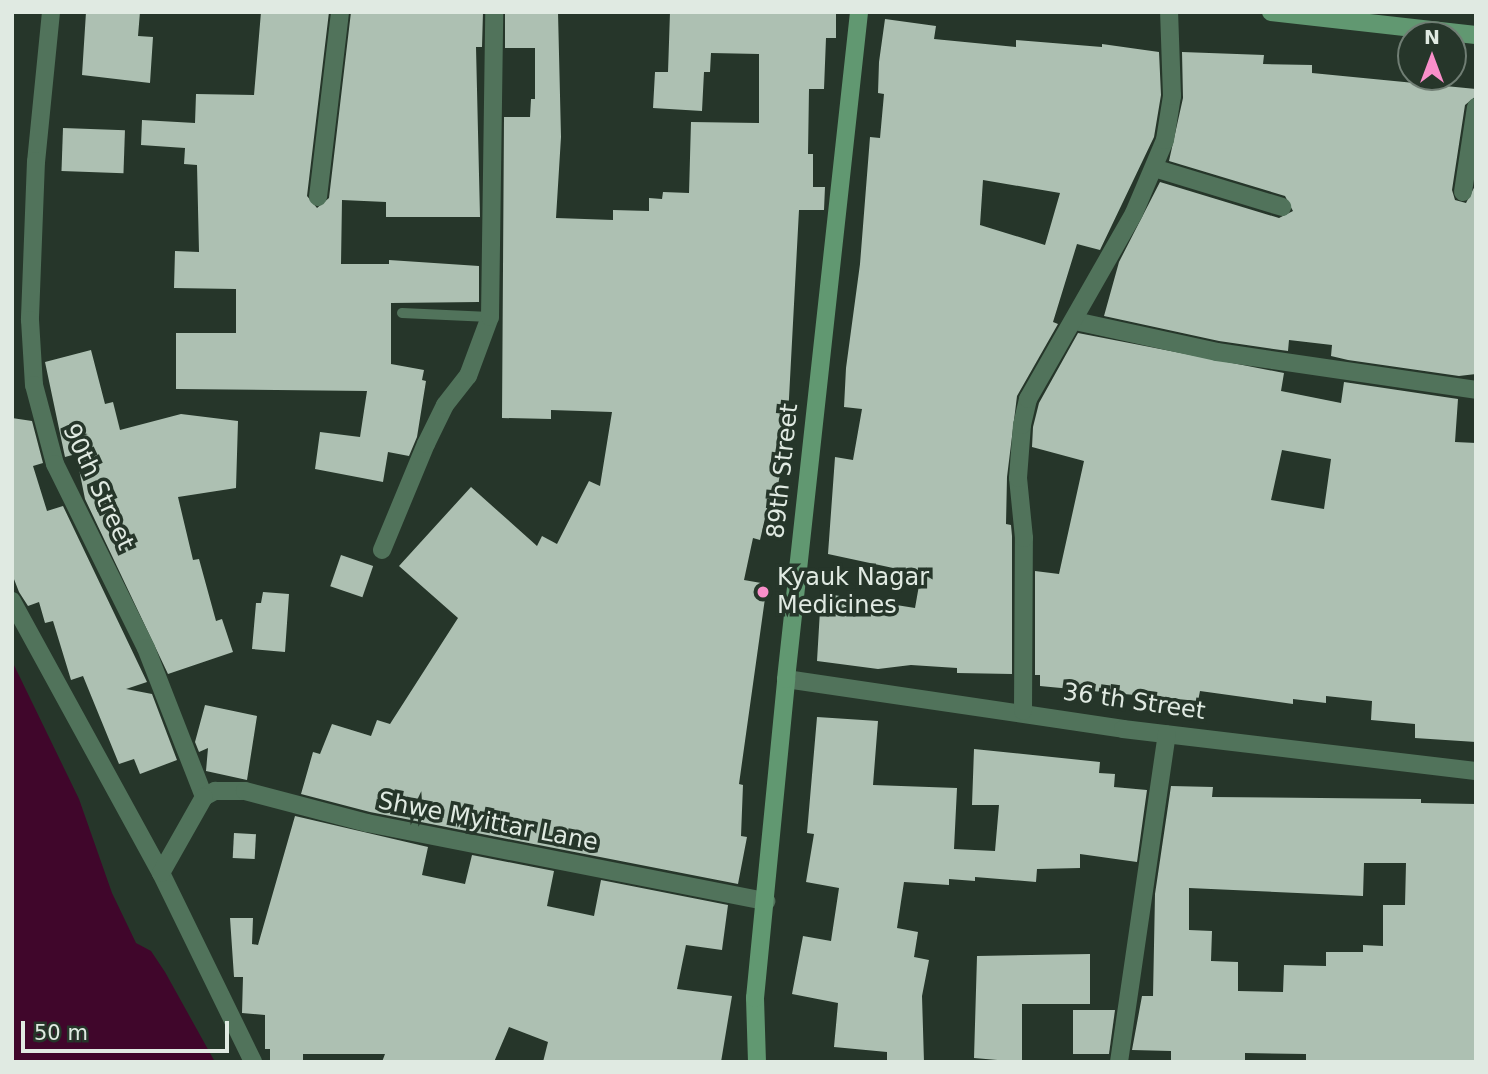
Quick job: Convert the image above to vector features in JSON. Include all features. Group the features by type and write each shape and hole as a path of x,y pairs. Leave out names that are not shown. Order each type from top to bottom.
{"main road":[{"name":"89th Street","path":"757,1062 755,998 786,679 859,12"},
{"path":"1271,12 1476,35"}],"street":[{"name":"90th Street","path":"51,12 36,161 30,320 34,385 55,464 146,648 204,797"},
{"path":"318,197 340,12"},
{"path":"382,550 444,405 468,376 490,317 494,12"},
{"path":"1023,711 1024,538 1018,478 1022,425 1028,399 1075,321 1154,168 1165,140 1172,96 1169,12"},
{"path":"1463,192 1476,107"},
{"path":"1154,168 1282,207"},
{"path":"1075,321 1217,352 1476,390"},
{"path":"12,601 161,873 253,1062"},
{"name":"36 th Street","path":"786,679 1023,711 1167,734 1476,771"},
{"path":"1119,1062 1167,734"},
{"name":"Shwe Myittar Lane","path":"204,797 215,791 245,790 367,823 766,901"},
{"path":"161,873 204,797"}],"lane":[{"path":"402,313 490,317"}],"shaded area":[{"path":"12,661 79,799 112,893 136,943 151,951 165,972 215,1062 12,1062"}],"building":[{"path":"86,12 140,12 138,36 153,37 150,83 82,75"},
{"path":"261,12 329,12 307,196 317,208 329,198 351,12 483,12 482,47 476,47 480,217 386,217 386,202 342,200 341,264 389,264 389,260 479,266 479,302 391,303 391,364 424,370 422,380 426,381 417,437 409,456 388,452 383,482 315,469 320,432 360,437 367,391 176,389 176,333 236,333 236,289 174,288 175,251 199,252 197,165 184,164 185,148 141,145 142,120 195,123 196,94 254,95"},
{"path":"505,12 558,12 561,137 556,218 613,220 613,210 649,211 649,198 662,199 663,192 689,193 691,122 759,123 759,54 711,53 710,72 704,72 702,111 653,108 655,72 668,72 670,12 836,12 836,38 826,38 824,89 809,89 808,154 813,154 813,187 825,187 824,210 799,210 787,436 774,507 768,505 760,540 753,538 744,580 767,584 739,784 743,785 741,836 747,837 738,884 370,812 301,794 313,752 320,754 332,724 371,736 377,720 390,724 458,618 399,566 471,487 537,546 542,536 557,544 589,481 600,486 612,412 551,410 551,419 502,418 504,117 530,117 531,99 535,99 535,48 505,48"},
{"path":"885,19 936,26 934,39 1016,47 1016,40 1102,47 1102,44 1159,52 1161,95 1154,137 1100,250 1077,244 1053,322 1058,324 1017,396 1007,477 1006,524 1011,525 1012,536 1012,674 957,673 957,668 911,665 878,669 817,661 821,593 915,608 921,574 828,554 835,457 853,460 862,409 844,407 846,368 860,264 870,137 880,138 884,94 878,93","holes":["983,180 1060,193 1045,245 980,225"]},
{"path":"1182,52 1264,55 1263,64 1312,65 1312,73 1397,81 1397,91 1476,89 1476,96 1465,105 1452,190 1455,200 1466,203 1476,184 1476,374 1459,376 1348,360 1331,356 1332,345 1289,340 1288,351 1219,341 1104,316 1119,262 1160,182 1279,218 1293,211 1285,196 1169,161 1183,98"},
{"path":"63,128 125,130 123,173 61,171"},
{"path":"1078,333 1284,373 1281,391 1341,403 1344,382 1458,399 1455,442 1476,443 1476,742 1415,738 1415,724 1371,720 1372,701 1326,696 1326,703 1293,699 1293,704 1200,691 1198,701 1040,686 1040,675 1035,675 1035,571 1059,574 1084,461 1032,447 1033,427 1039,403","holes":["1282,450 1331,459 1324,509 1271,500"]},
{"path":"91,350 105,404 113,402 120,430 181,414 238,421 236,488 178,497 193,560 199,559 216,621 222,619 233,652 168,674 85,499 76,454 65,457 45,362"},
{"path":"12,418 32,421 43,463 33,466 47,511 63,506 147,682 126,689 152,694 177,760 140,774 134,759 119,764 83,676 71,680 53,621 45,623 39,602 28,606 19,592 12,574"},
{"path":"341,555 373,566 362,597 330,586"},
{"path":"263,592 289,594 285,652 252,649 256,603 261,603"},
{"path":"205,705 257,716 247,780 206,771 208,748 199,752 195,742"},
{"path":"817,717 878,721 873,785 957,788 954,849 995,851 999,805 972,805 974,749 1100,762 1099,773 1115,774 1114,787 1147,790 1137,862 1080,854 1080,868 1037,869 1036,882 975,877 975,881 949,879 949,885 904,882 897,928 918,932 914,957 929,960 922,996 924,1062 887,1062 887,1052 834,1047 838,1003 792,994 803,936 831,941 839,888 806,882 814,834 807,833"},
{"path":"1171,786 1213,787 1212,797 1421,799 1421,803 1476,804 1476,1062 1306,1062 1306,1054 1245,1053 1245,1062 1171,1062 1171,1051 1132,1050 1142,996 1153,996 1155,894","holes":["1364,863 1406,863 1405,905 1383,905 1383,946 1363,945 1363,952 1326,952 1326,966 1284,965 1283,992 1238,991 1238,962 1211,961 1212,931 1189,930 1189,888 1363,896"]},
{"path":"295,816 428,847 422,875 465,884 472,855 554,871 547,906 594,916 601,880 728,905 722,950 686,945 677,989 732,996 721,1062 543,1062 548,1042 509,1027 494,1062 382,1062 385,1054 303,1054 303,1062 270,1062 270,1049 265,1049 265,1015 242,1013 243,977 234,977 230,918 253,918 252,944 258,945"},
{"path":"234,833 256,834 255,859 233,858"},
{"path":"1090,954 1090,1004 1022,1004 1022,1062 974,1058 977,956"},
{"path":"1073,1010 1115,1010 1109,1054 1073,1054"}],"place":[{"name":"Kyauk Nagar Medicines","path":"763,592"}]}
